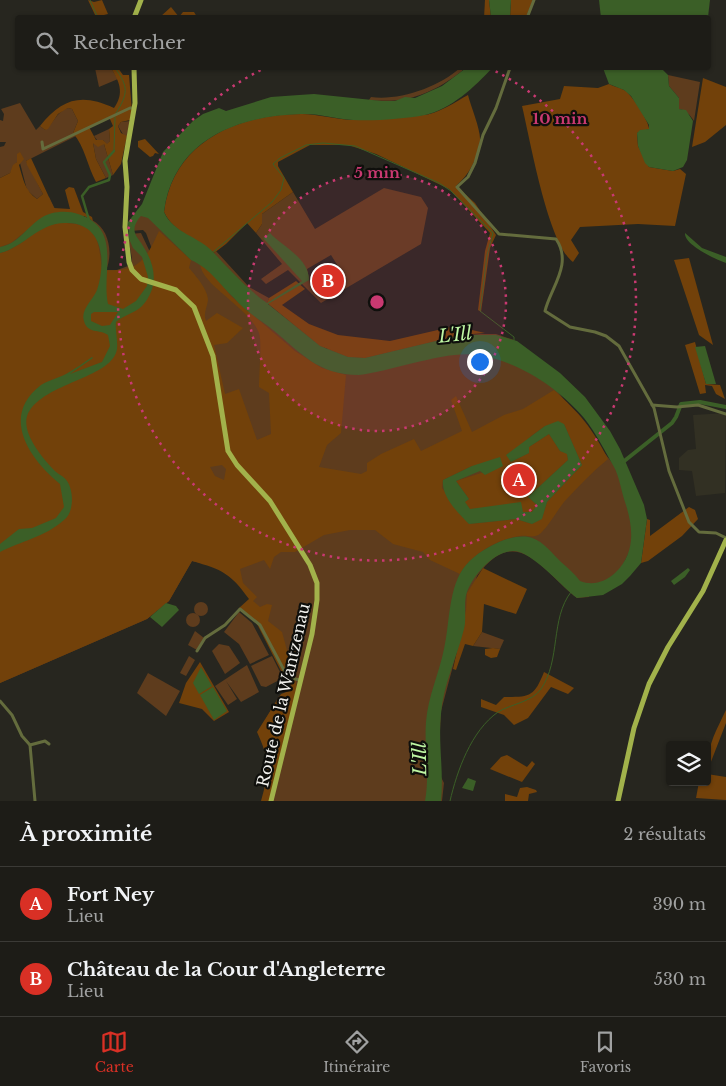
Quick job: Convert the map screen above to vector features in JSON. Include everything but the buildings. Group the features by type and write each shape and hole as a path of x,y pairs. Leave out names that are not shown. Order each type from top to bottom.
{"main road":[{"path":"135,15 141,0"},
{"name":"Route de la Wantzenau","path":"134,70 134,108 125,161 127,187 124,227 130,264 136,274 147,281 181,293 194,307 213,356 228,452 237,466 270,501 315,576 317,600 312,634 271,801"},
{"path":"618,801 634,728 649,684 668,647 704,591 726,539"}],"street":[{"path":"528,15 534,0"},
{"path":"509,70 496,108 483,134 475,163 468,178 457,187 499,234 556,239 562,255 563,266 545,311 570,327 595,332 615,343 652,405 661,432 669,471 689,522 698,532 716,533 726,539"},
{"path":"42,142 43,150 115,115 134,108"},
{"path":"652,405 704,406 726,414"},
{"path":"197,651 205,638 225,625 240,609 260,625 285,672 291,678 300,680"},
{"path":"0,702 12,715 22,736 30,745 35,801"},
{"path":"30,745 44,741 49,744"}],"shaded area":[{"path":"88,0 94,2 102,0 108,14 95,15"},
{"path":"485,0 489,0 491,15 484,15"},
{"path":"489,0 511,0 510,15 491,15"},
{"path":"511,0 533,0 527,15 510,15"},
{"path":"599,0 710,0 708,15 601,15"},
{"path":"171,7 177,15 162,15"},
{"path":"183,12 194,12 196,15 181,15"},
{"path":"95,70 112,70 118,79 99,87"},
{"path":"112,70 119,70 123,75 129,75 132,111 130,120 121,122 118,126 121,133 127,136 121,164 113,175 104,144 98,147 93,143 96,159 106,178 96,182 80,144 73,133 78,121 72,109 68,108 58,114 48,129 45,130 40,126 56,109 73,101 92,101 114,108 120,92 118,82","holes":["109,117 113,126 109,129 110,141 107,144 103,140 96,140 89,127"]},
{"path":"457,70 462,70 440,86 418,96 383,101 369,100 371,97 382,98 406,95 430,87"},
{"path":"463,70 490,70 453,103 425,115 399,119 361,120 301,114 253,120 231,127 212,137 194,150 180,167 170,187 164,212 174,225 208,247 246,286 267,303 302,281 263,238 270,233 305,265 309,280 268,304 320,346 348,357 365,358 461,335 496,335 517,341 560,373 585,397 610,431 620,449 644,505 647,519 641,563 622,584 603,595 577,598 530,557 514,551 492,559 479,571 470,585 466,596 464,629 442,703 440,725 441,801 425,801 427,781 427,712 444,649 450,605 456,583 466,565 494,544 523,536 530,537 543,544 580,581 594,583 607,579 615,573 622,565 630,547 631,528 619,478 600,442 584,418 563,396 523,370 493,358 465,354 435,358 359,375 345,374 321,367 247,311 209,272 191,260 148,218 141,216 136,224 135,233 151,261 154,276 153,284 142,306 116,322 117,349 113,359 93,373 39,400 30,410 27,417 26,425 32,441 43,457 55,471 66,479 69,485 72,496 70,512 64,520 49,531 0,552 0,544 19,529 32,528 56,518 64,507 60,484 38,462 23,437 22,410 29,397 41,385 66,374 92,357 70,374 102,362 110,346 108,335 88,328 83,317 85,309 97,290 101,268 99,247 89,230 80,225 58,223 41,230 9,250 0,253 0,247 12,242 49,214 69,212 92,221 101,229 105,240 108,304 123,309 136,301 147,286 148,277 142,257 133,248 129,239 128,222 142,204 163,152 193,121 203,114 219,108 226,111 271,97 314,94 382,101 395,101 405,97 415,98 442,86","holes":["94,312 118,312 110,325 102,326 91,321 91,314"]},
{"path":"604,70 663,70 668,75 669,86 679,98 679,109 686,110 693,121 687,160 683,167 673,171 649,167 645,163 638,146 637,133 640,130 649,129 649,125 631,96 624,90 609,84"},
{"path":"668,75 700,82 694,121 688,113 679,109 679,98 669,86"},
{"path":"703,78 726,87 726,125 705,142 692,147"},
{"path":"609,84 627,92 646,121 649,129 637,133 638,146 649,167 673,171 680,169 686,174 675,226 638,224 580,227 571,240 579,253 573,262 564,251 548,213 522,106 560,99 564,86 598,88"},
{"path":"468,95 480,141 472,166 456,186 475,203 496,235 490,248 481,312 478,310 485,251 490,233 449,189 376,154 348,145 310,145 278,162 278,166 293,192 262,214 262,224 256,233 247,223 214,253 180,231 164,212 170,188 180,167 194,150 212,137 232,127 254,119 278,115 308,114 355,120 423,115 440,110"},
{"path":"20,103 36,130 40,126 45,130 61,112 68,108 72,109 78,121 73,133 76,136 26,161 43,194 37,199 27,190 20,163 17,162 10,173 0,178 0,147 4,146 6,142 0,142 0,120 3,121 4,114 1,109"},
{"path":"130,121 127,136 124,136 118,126 121,122"},
{"path":"109,129 110,141 107,145 103,140 97,140 94,136"},
{"path":"145,139 159,154 155,153 150,157 138,147 138,141"},
{"path":"93,143 104,144 113,175 106,178 96,159"},
{"path":"20,152 24,159 19,165 25,184 33,196 37,199 43,194 27,165 26,161 31,158 54,208 70,209 65,190 69,187 74,188 83,212 92,217 93,221 84,216 31,227 11,243 0,247 0,178 10,173 13,165 17,162 17,154"},
{"path":"384,188 421,197 428,208 421,244 321,303 288,270 266,284 261,279 282,264 256,233 262,224 262,214 293,192 315,229","holes":["331,255 346,279 319,297 310,284 307,269"]},
{"path":"0,195 20,208 49,197 57,213 80,216 92,220 103,230 108,243 109,257 106,270 117,270 128,266 138,278 152,249 143,230 130,231 138,209 214,253 216,251 249,287 269,298 267,304 326,349 480,334 496,334 514,340 511,354 542,371 623,477 636,538 617,577 588,588 589,597 577,598 541,565 517,552 505,553 491,560 477,576 441,711 439,749 441,777 444,783 442,801 262,801 269,766 266,750 259,731 279,696 293,693 275,649 240,584 223,570 208,565 192,561 169,601 147,619 0,683"},
{"path":"71,223 88,228 97,240 102,270 124,269 139,263 149,250 159,231 191,260 189,268 201,283 208,300 205,313 206,321 217,313 243,328 227,343 214,345 225,394 239,389 257,440 271,434 269,393 259,387 259,333 254,323 246,314 209,280 200,264 216,277 231,296 295,351 322,368 346,375 341,433 327,445 319,467 361,474 367,471 367,463 381,454 414,439 421,451 462,431 451,400 456,396 472,432 504,415 523,409 554,390 585,422 608,459 564,502 541,533 533,536 511,538 494,544 471,560 460,574 430,560 423,552 393,544 375,530 350,530 324,535 295,552 281,552 274,557 270,569 264,560 240,569 243,583 257,597 253,601 260,607 267,604 272,605 268,621 282,632 297,690 270,801 261,801 266,781 267,765 257,732 281,694 292,690 291,681 281,671 256,622 239,608 249,599 231,578 219,570 192,561 169,601 147,619 0,683 0,253 16,246 49,225","holes":["564,424 582,465 547,502 542,518 532,524 516,519 469,524 442,488 443,480 472,466 503,466 456,481 469,499 464,502 470,509 521,508 523,512 532,512 537,505 528,497 568,460 567,453 560,451 549,434 529,447 529,453 510,462 531,436 545,426","222,465 226,469 224,480 215,476 210,467"]},
{"path":"141,233 150,252 140,275 131,264 132,256 129,238 130,234"},
{"path":"685,233 702,248 726,257 726,263 695,247 686,238"},
{"path":"689,258 713,345 699,335 674,260"},
{"path":"296,281 305,289 282,305 309,324 338,335 390,341 455,326 485,333 461,335 365,358 348,357 320,346 267,303 269,298"},
{"path":"695,342 706,384 720,385 725,399 716,394 712,386 705,385 706,393 700,394 685,345"},
{"path":"705,346 716,384 706,384 695,347"},
{"path":"726,413 725,493 696,496 692,471 679,470 679,458 688,450 696,449 693,415"},
{"path":"558,421 564,424 582,465 547,502 542,519 532,524 516,519 469,524 447,498 443,480 472,466 500,457 503,466 485,475 480,471 456,481 469,499 465,502 470,509 521,502 523,512 532,512 537,505 528,497 568,460 567,454 560,451 549,434 529,447 529,453 511,462 506,455 545,426"},
{"path":"689,507 695,510 698,519 682,536 648,561 641,563 647,519 650,520 650,536"},
{"path":"483,568 527,589 516,614 484,604 482,632 473,646 465,644 456,670 453,669 466,610 467,593"},
{"path":"688,568 690,570 685,577 674,585 671,581"},
{"path":"201,602 206,604 208,609 206,614 201,616 196,614 194,609 196,604"},
{"path":"166,603 176,606 179,610 162,627 150,617"},
{"path":"239,612 252,623 269,655 250,664 239,644 224,632"},
{"path":"193,613 198,615 200,620 198,625 193,627 188,625 186,620 188,615"},
{"path":"195,631 204,638 197,650 188,645"},
{"path":"482,632 504,640 500,649 473,646"},
{"path":"219,644 229,646 240,663 225,674 212,651"},
{"path":"485,649 500,649 497,657 491,658 485,655"},
{"path":"189,656 195,660 186,676 180,673"},
{"path":"272,656 283,678 266,687 261,686 251,666"},
{"path":"200,662 229,712 214,721 202,709 179,703 186,683"},
{"path":"247,665 259,692 241,702 226,681 237,699 228,705 215,686"},
{"path":"201,667 212,686 199,694 193,683"},
{"path":"544,672 574,688 568,694 551,687 528,718 514,725 504,715 481,707 481,699 496,705 504,697 520,697 530,694 534,691"},
{"path":"148,673 180,691 166,716 137,693"},
{"path":"213,687 227,711 214,720 200,695"},
{"path":"726,710 726,723 711,762 711,744"},
{"path":"507,755 527,767 532,761 535,764 522,782 490,769 501,757"},
{"path":"711,775 726,777 726,800 696,798 698,786 711,786"},
{"path":"468,778 476,781 473,791 462,788"},
{"path":"527,787 537,792 529,794 528,801 505,801 505,794 517,797 520,788"}],"waterway":[{"path":"90,0 97,15"},
{"path":"116,70 123,80 125,95 116,113"},
{"path":"114,151 115,117"},
{"path":"212,253 272,202 281,190 284,178 273,164 280,158 306,145 323,143 355,146 439,183 451,191 493,233 487,255 480,311 514,337 514,341"},
{"path":"89,220 82,196 89,187 109,180 110,175 104,162 114,151"},
{"path":"623,462 672,423 681,404 700,402 726,407"},
{"path":"450,801 467,752 488,720 503,709 527,700 541,689 551,665 560,614 571,592"}],"place":[{"name":"Château de la Cour d'Angleterre","path":"328,281"},
{"name":"Fort Ney","path":"519,480"}],"water label":[{"name":"L'Ill","path":"455,335"},
{"name":"L'Ill","path":"420,759"}]}
